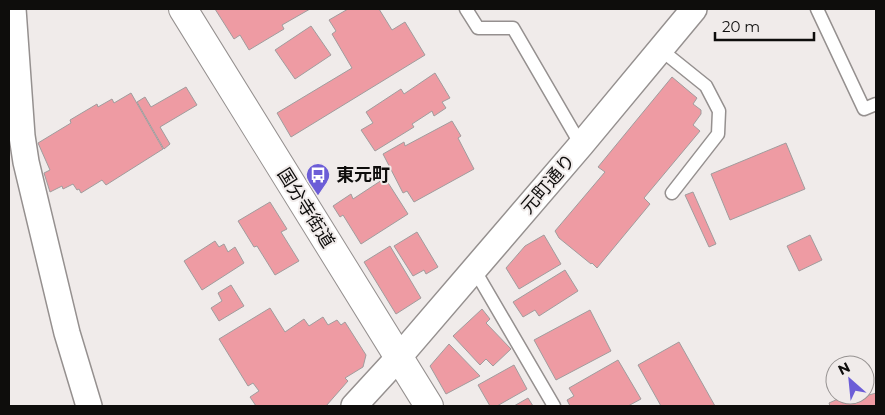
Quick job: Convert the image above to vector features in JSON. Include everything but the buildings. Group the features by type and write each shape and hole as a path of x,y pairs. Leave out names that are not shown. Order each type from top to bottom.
{"main road":[{"name":"国分寺街道","path":"183,9 429,406"}],"street":[{"path":"14,9 22,136 26,162 67,333 89,406"},
{"name":"元町通り","path":"354,406 581,145 660,49 673,19 694,9"}],"lane":[{"path":"466,9 478,28 513,28 581,145"},
{"path":"817,9 864,109 876,104"},
{"path":"660,49 706,86 719,111 718,134 672,193"},
{"path":"474,269 554,406"}],"place":[{"name":"東元町","path":"318,196"}]}
